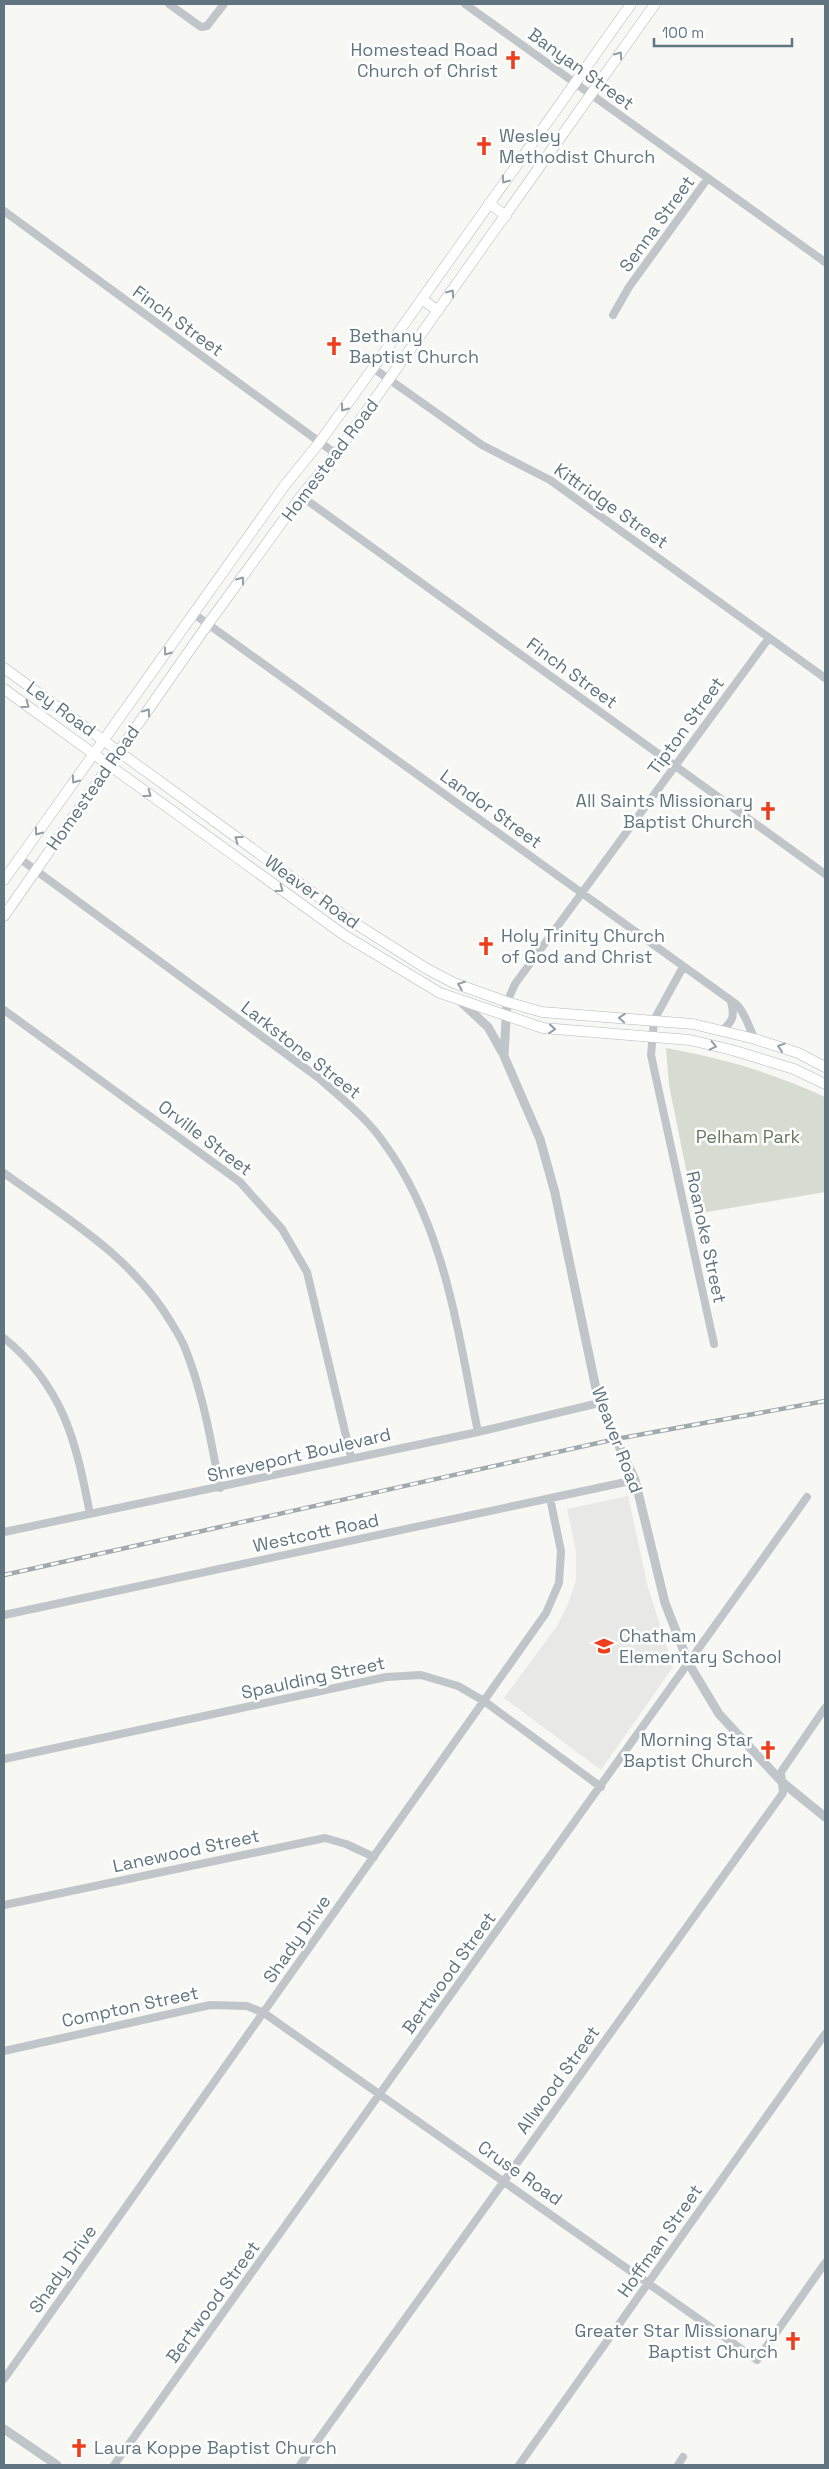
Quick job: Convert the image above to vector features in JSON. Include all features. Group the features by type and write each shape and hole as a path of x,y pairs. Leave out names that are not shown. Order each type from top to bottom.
{"main road":[{"name":"Homestead Road","path":"4,880 285,485 319,443 373,368 573,82 631,4"},
{"name":"Homestead Road","path":"4,916 34,870 208,624 301,496 336,454 655,4"},
{"path":"489,203 506,216"},
{"path":"422,299 438,311"},
{"name":"Ley Road","path":"4,668 118,752"},
{"name":"Ley Road","path":"4,689 108,766"},
{"name":"Weaver Road","path":"118,752 353,922 427,969 454,983 507,1002"},
{"name":"Weaver Road","path":"108,766 311,912 419,983 459,1000 505,1016"},
{"path":"311,912 322,900"},
{"path":"507,1002 542,1012 693,1024 755,1039 798,1053 825,1067"},
{"path":"505,1016 543,1028 690,1040 732,1050 794,1069 825,1084"}],"street":[{"path":"169,4 201,27 207,26 224,4"},
{"name":"Banyan Street","path":"465,4 825,262"},
{"name":"Senna Street","path":"613,315 629,287 708,178"},
{"name":"Finch Street","path":"4,211 336,454"},
{"name":"Kittridge Street","path":"373,368 482,445 550,480 825,678"},
{"name":"Finch Street","path":"301,496 825,874"},
{"name":"Landor Street","path":"194,614 744,1011 747,1025 755,1039"},
{"name":"Tipton Street","path":"507,1002 515,984 769,638"},
{"name":"Larkstone Street","path":"19,858 320,1079 363,1117 384,1142 405,1174 424,1212 436,1248 454,1314 478,1432"},
{"name":"Roanoke Street","path":"683,967 654,1020 651,1055 714,1344"},
{"path":"459,1000 488,1027 504,1056"},
{"name":"Weaver Road","path":"507,1002 504,1056 540,1138 555,1193 599,1403 635,1480 664,1603 689,1664 719,1714 782,1782 825,1818"},
{"path":"721,1031 733,1020 734,1012 731,1002"},
{"name":"Orville Street","path":"4,1010 240,1182 282,1229 306,1272 351,1457"},
{"path":"4,1174 105,1246 129,1268 157,1299 185,1346 204,1407 220,1488"},
{"path":"4,1338 22,1353 47,1384 62,1408 78,1455 90,1514"},
{"name":"Shreveport Boulevard","path":"4,1532 220,1488 351,1457 478,1432 599,1403"},
{"name":"Westcott Road","path":"4,1615 635,1480"},
{"name":"Bertwood Street","path":"114,2465 807,1497"},
{"name":"Shady Drive","path":"4,2379 546,1613 560,1583 561,1551 550,1498"},
{"name":"Spaulding Street","path":"4,1759 386,1677 421,1675 458,1686 484,1701 601,1787"},
{"name":"Allwood Street","path":"300,2465 782,1793 781,1772 825,1708"},
{"name":"Lanewood Street","path":"4,1905 325,1838 346,1844 374,1857"},
{"name":"Compton Street","path":"4,2051 210,2005 247,2006 264,2013"},
{"name":"Cruse Road","path":"264,2013 381,2093 757,2360 825,2263"},
{"name":"Hoffman Street","path":"519,2465 825,2034"},
{"path":"4,2428 56,2465"},
{"path":"678,2465 683,2457"}],"shaded area":[{"name":"Chatham Elementary School","path":"628,1496 648,1587 673,1667 601,1770 504,1698 557,1626 568,1604 576,1580 576,1551 567,1509"}],"green space":[{"name":"Pelham Park","path":"666,1048 747,1067 785,1080 825,1097 825,1192 695,1214 669,1085"}],"railway":[{"path":"4,1575 616,1439 825,1401"}],"place":[{"name":"Homestead Road Church of Christ","path":"513,60"},
{"name":"Wesley Methodist Church","path":"484,146"},
{"name":"Bethany Baptist Church","path":"334,346"},
{"name":"All Saints Missionary Baptist Church","path":"768,811"},
{"name":"Holy Trinity Church of God and Christ","path":"486,946"},
{"name":"Chatham Elementary School","path":"604,1646"},
{"name":"Morning Star Baptist Church","path":"768,1750"},
{"name":"Greater Star Missionary Baptist Church","path":"793,2341"},
{"name":"Laura Koppe Baptist Church","path":"79,2448"}]}
